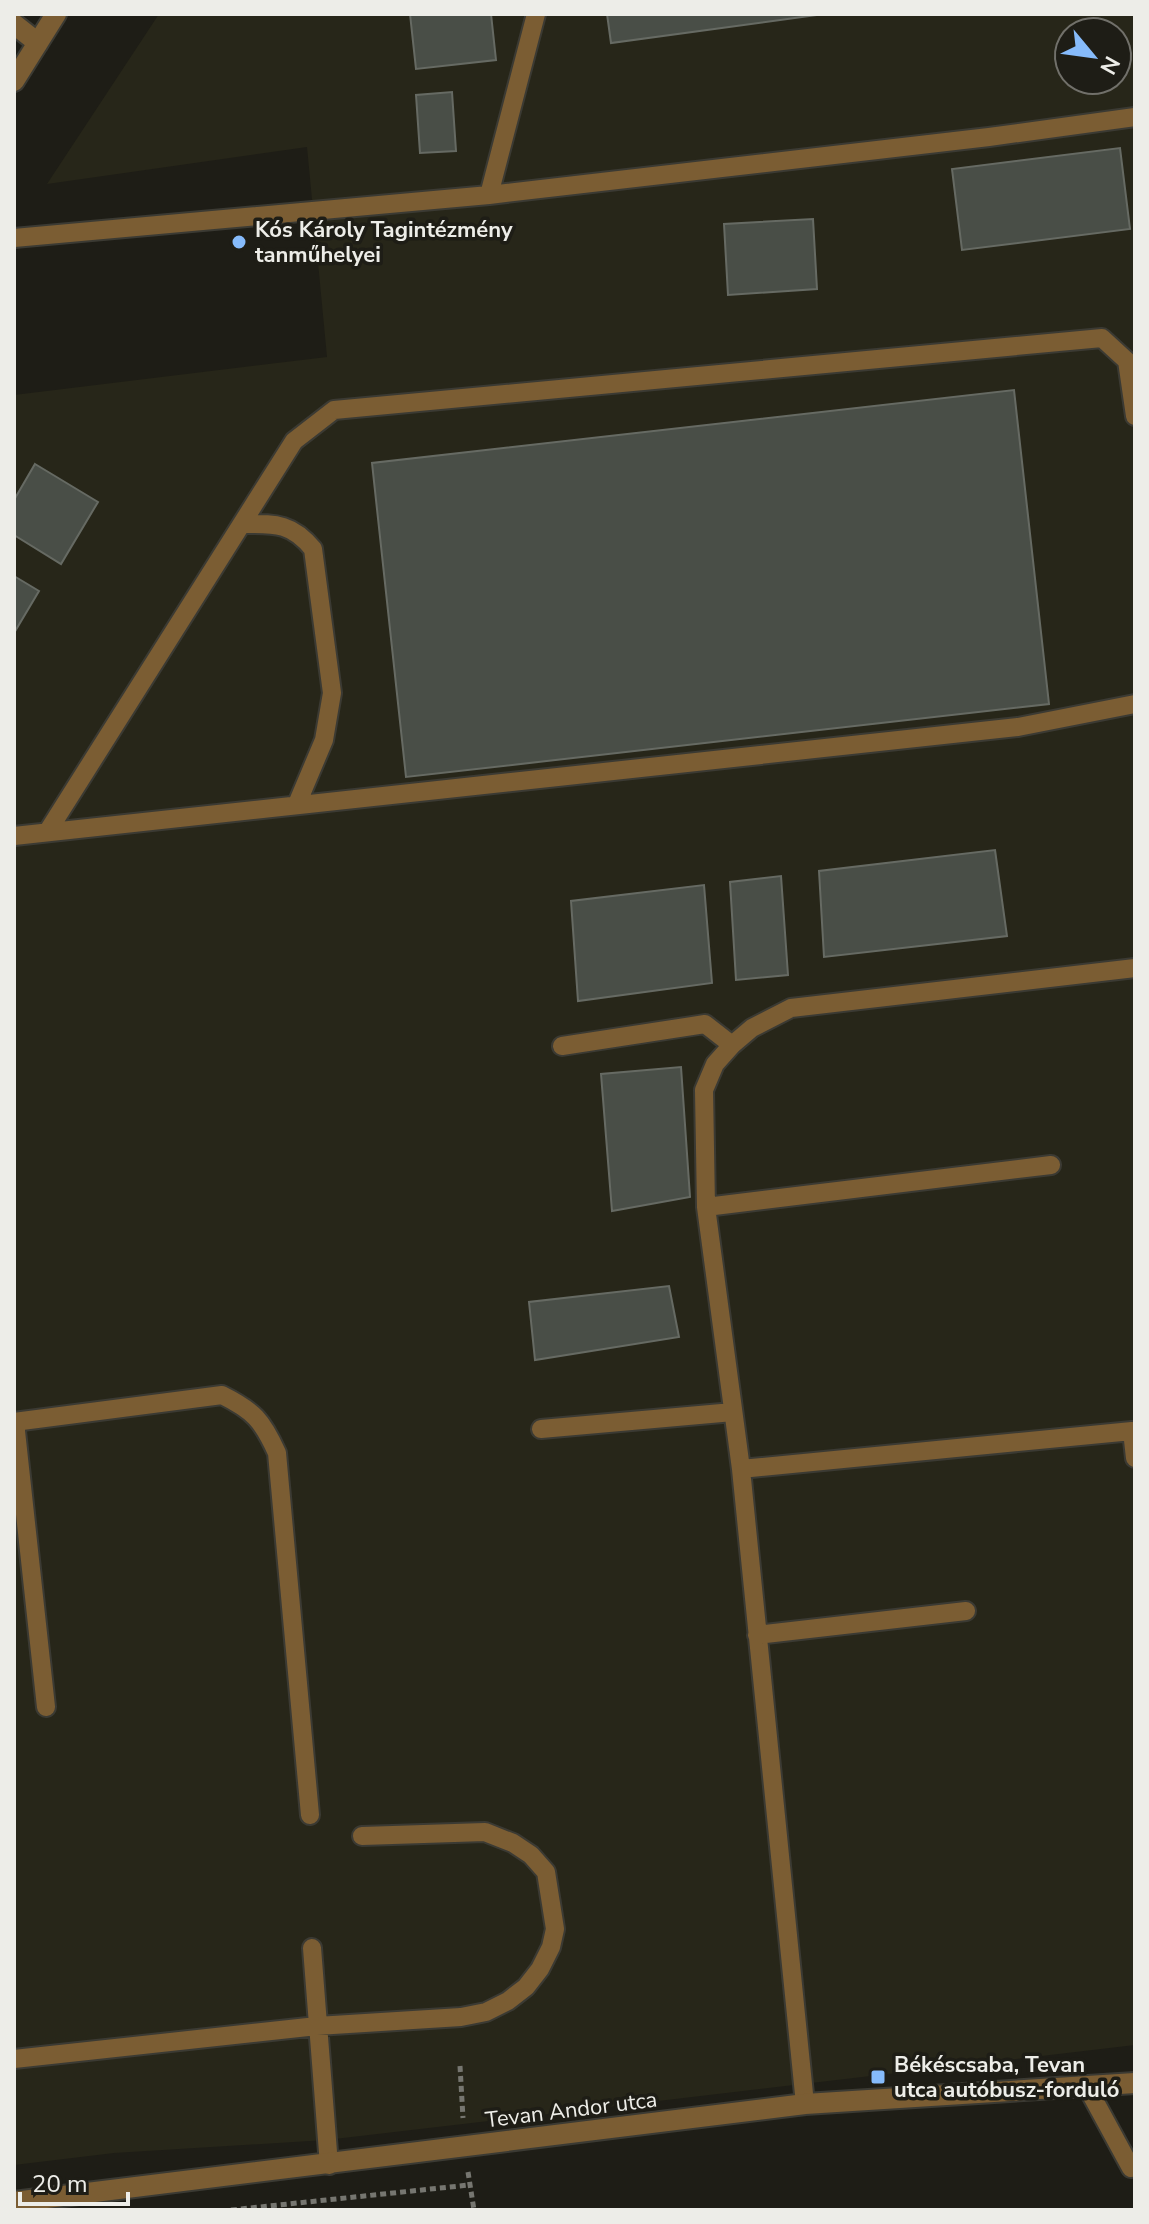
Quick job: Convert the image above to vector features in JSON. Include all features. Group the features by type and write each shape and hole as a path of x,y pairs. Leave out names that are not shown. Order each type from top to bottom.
{"street":[{"path":"14,81 56,14"},
{"path":"14,24 38,43"},
{"name":"Tevan Andor utca","path":"14,2202 805,2104 1135,2083"}],"lane":[{"path":"489,195 536,14"},
{"path":"14,238 489,195 1135,117"},
{"path":"48,831 294,441 334,410 1102,338 1127,361 1135,416"},
{"path":"242,524 280,524 302,535 313,549 332,693 324,740 297,804"},
{"path":"14,836 1018,727 1135,704"},
{"path":"805,2104 741,1469 706,1207 704,1090 715,1064 732,1045 752,1028 791,1008 1135,968"},
{"path":"562,1046 705,1024 732,1045"},
{"path":"706,1207 1051,1165"},
{"path":"46,1707 15,1422 222,1395 248,1408 266,1430 277,1453 310,1815"},
{"path":"541,1429 733,1412"},
{"path":"741,1469 1132,1431 1135,1458"},
{"path":"757,1635 966,1611"},
{"path":"14,2059 317,2026 461,2017 486,2012 526,1987 551,1947 555,1929 546,1872 531,1855 513,1843 485,1832 362,1836"},
{"path":"312,1948 329,2165"},
{"path":"1087,2087 1131,2168"}],"path":[{"path":"231,2210 469,2185"}],"shaded area":[{"path":"159,14 1135,14 1135,2045 326,2140 114,2153 14,2165 14,395 327,357 307,147 47,184"}],"building":[{"path":"410,14 491,14 496,60 416,69"},
{"path":"607,14 824,14 611,43"},
{"path":"452,92 456,151 420,153 416,95"},
{"path":"1120,148 1130,229 962,250 952,169"},
{"path":"813,219 817,289 728,295 724,224"},
{"path":"1014,390 1049,704 406,777 372,463"},
{"path":"35,464 98,502 61,564 14,535 14,500"},
{"path":"14,576 39,591 14,633"},
{"path":"995,850 1007,936 824,957 819,871"},
{"path":"781,876 788,975 736,980 730,882"},
{"path":"704,885 712,983 578,1001 571,901"},
{"path":"681,1067 690,1197 612,1211 601,1074"},
{"path":"669,1286 679,1337 535,1360 529,1302"}],"place":[{"name":"Kós Károly Tagintézmény tanműhelyei","path":"239,242"},
{"name":"Békéscsaba, Tevan utca autóbusz-forduló","path":"878,2077"}]}
